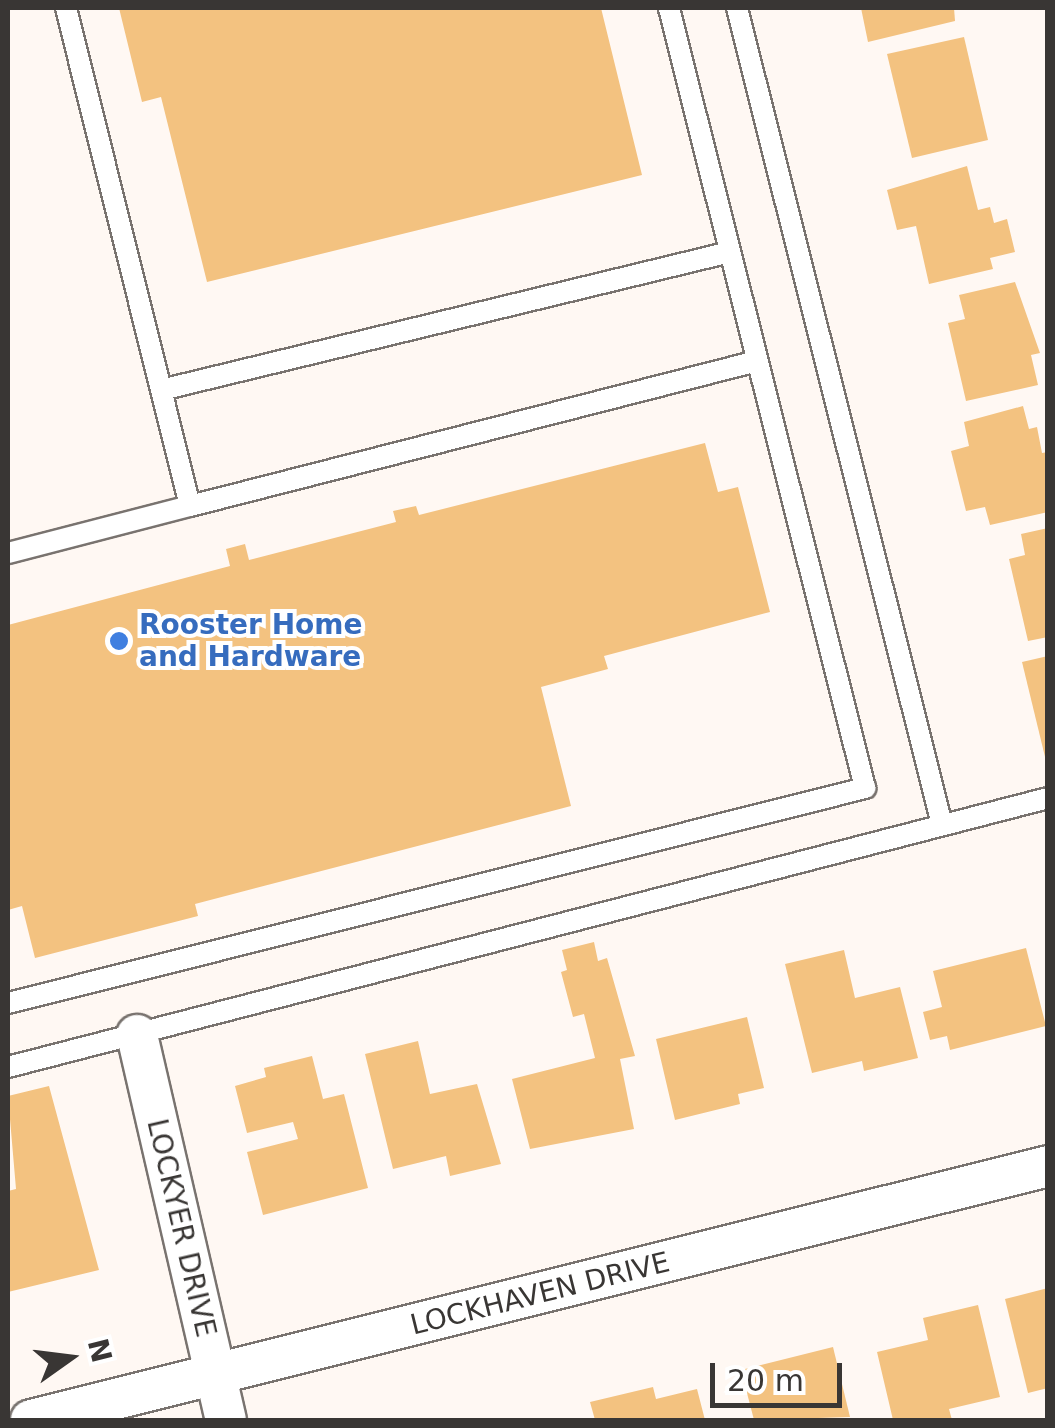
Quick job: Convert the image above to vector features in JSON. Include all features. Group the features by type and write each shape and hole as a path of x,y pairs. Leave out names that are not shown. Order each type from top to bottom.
{"street":[{"name":"LOCKYER DRIVE","path":"137,1035 226,1420"},
{"name":"LOCKHAVEN DRIVE","path":"32,1420 1048,1166"}],"lane":[{"path":"66,8 190,506"},
{"path":"8,1003 864,788 669,8"},
{"path":"737,8 942,825"},
{"path":"161,390 730,252"},
{"path":"8,554 758,362"},
{"path":"8,1067 1048,798"}],"building":[{"path":"119,8 601,8 642,175 207,282 161,97 142,102"},
{"path":"861,8 954,8 955,21 868,42"},
{"path":"964,37 988,140 912,158 887,54"},
{"path":"967,166 978,210 990,207 994,223 1007,219 1015,252 990,258 993,269 929,284 916,226 897,230 887,190"},
{"path":"1015,282 1040,353 1031,355 1038,385 966,401 948,323 965,319 959,295"},
{"path":"1023,406 1029,429 1037,427 1042,453 1048,452 1048,512 990,525 985,507 966,511 951,451 969,446 964,422"},
{"path":"705,443 718,492 738,487 770,612 604,656 608,669 541,687 571,806 195,904 198,916 35,958 22,906 8,910 8,625 230,566 226,549 245,544 249,560 396,522 393,511 416,506 419,515"},
{"path":"1048,528 1048,637 1028,641 1009,559 1025,555 1021,534"},
{"path":"1048,656 1048,761 1046,761 1022,662"},
{"path":"594,942 598,961 607,958 635,1056 620,1059 634,1129 530,1149 512,1079 595,1058 584,1014 573,1017 561,972 567,970 562,950"},
{"path":"1026,948 1046,1026 950,1050 947,1036 930,1040 923,1012 942,1007 933,971"},
{"path":"844,950 855,998 900,987 918,1058 864,1071 862,1061 812,1073 785,964"},
{"path":"747,1017 764,1088 738,1094 740,1104 675,1120 656,1039"},
{"path":"418,1041 430,1094 477,1084 501,1164 450,1176 446,1156 393,1169 365,1054"},
{"path":"312,1056 323,1099 344,1094 368,1188 263,1215 247,1152 298,1139 293,1122 247,1133 235,1086 266,1077 264,1068"},
{"path":"49,1086 99,1270 8,1292 8,1191 16,1189 8,1096"},
{"path":"1048,1288 1048,1388 1028,1393 1005,1299"},
{"path":"978,1305 1000,1397 949,1409 952,1420 893,1420 877,1352 928,1340 923,1318"},
{"path":"833,1347 850,1417 754,1420 741,1370"},
{"path":"653,1387 656,1399 697,1389 705,1420 595,1420 590,1402"}],"place":[{"name":"Rooster Home and Hardware","path":"119,641"}]}
